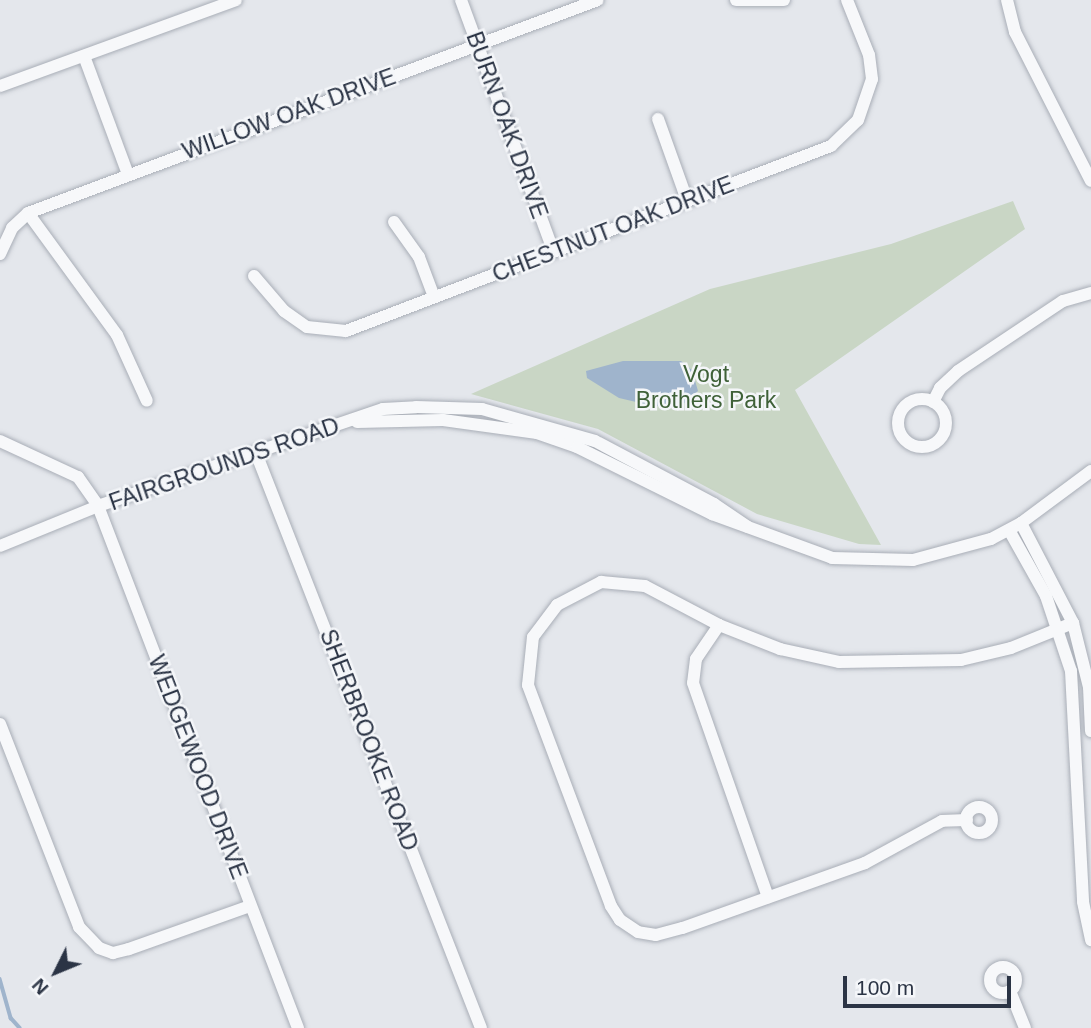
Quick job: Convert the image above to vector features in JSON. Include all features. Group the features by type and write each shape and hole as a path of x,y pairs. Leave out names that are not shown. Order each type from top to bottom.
{"street":[{"path":"0,86 236,0"},
{"name":"BURN OAK DRIVE","path":"461,0 553,250"},
{"name":"WILLOW OAK DRIVE","path":"28,213 598,0"},
{"path":"736,0 784,0"},
{"name":"CHESTNUT OAK DRIVE","path":"254,276 284,311 307,327 346,331 831,146 858,120 868,99 870,67 847,0"},
{"path":"1007,0 1015,32 1091,181"},
{"path":"84,56 128,174"},
{"path":"658,119 687,200"},
{"path":"0,254 12,228 28,213 117,335 147,401"},
{"path":"394,222 419,257 434,297"},
{"path":"933,402 940,387 958,371 1063,301 1091,293"},
{"name":"FAIRGROUNDS ROAD","path":"0,546 98,506 383,409 450,406 482,409 549,425 637,461 748,527 832,558 913,560 1009,530 1091,471"},
{"name":"WEDGEWOOD DRIVE","path":"0,441 78,477 98,506 298,1028"},
{"name":"SHERBROOKE ROAD","path":"256,453 481,1028"},
{"path":"1021,523 1073,623 1089,687 1091,731"},
{"path":"1009,530 1059,628 1076,704 1085,837 1083,902 1091,940"},
{"path":"967,820 942,821 864,863 768,897 656,935 638,932 620,920 528,685 533,637 541,621 575,593 601,582 645,586 719,625 780,649 839,662 907,664 961,660 1011,648 1073,623"},
{"path":"719,625 696,659 693,682 768,897"},
{"path":"0,724 79,927 99,948 113,953 129,949 250,906"},
{"path":"1010,991 1025,1028"}],"green space":[{"name":"Vogt Brothers Park","path":"1013,201 1025,229 795,390 881,545 859,544 757,514 598,429 471,394 710,289 891,244"}],"water":[{"path":"623,361 681,361 692,370 698,391 679,408 649,405 619,398 587,378 586,371"}],"waterway":[{"path":"0,979 11,1018 20,1028"}]}
